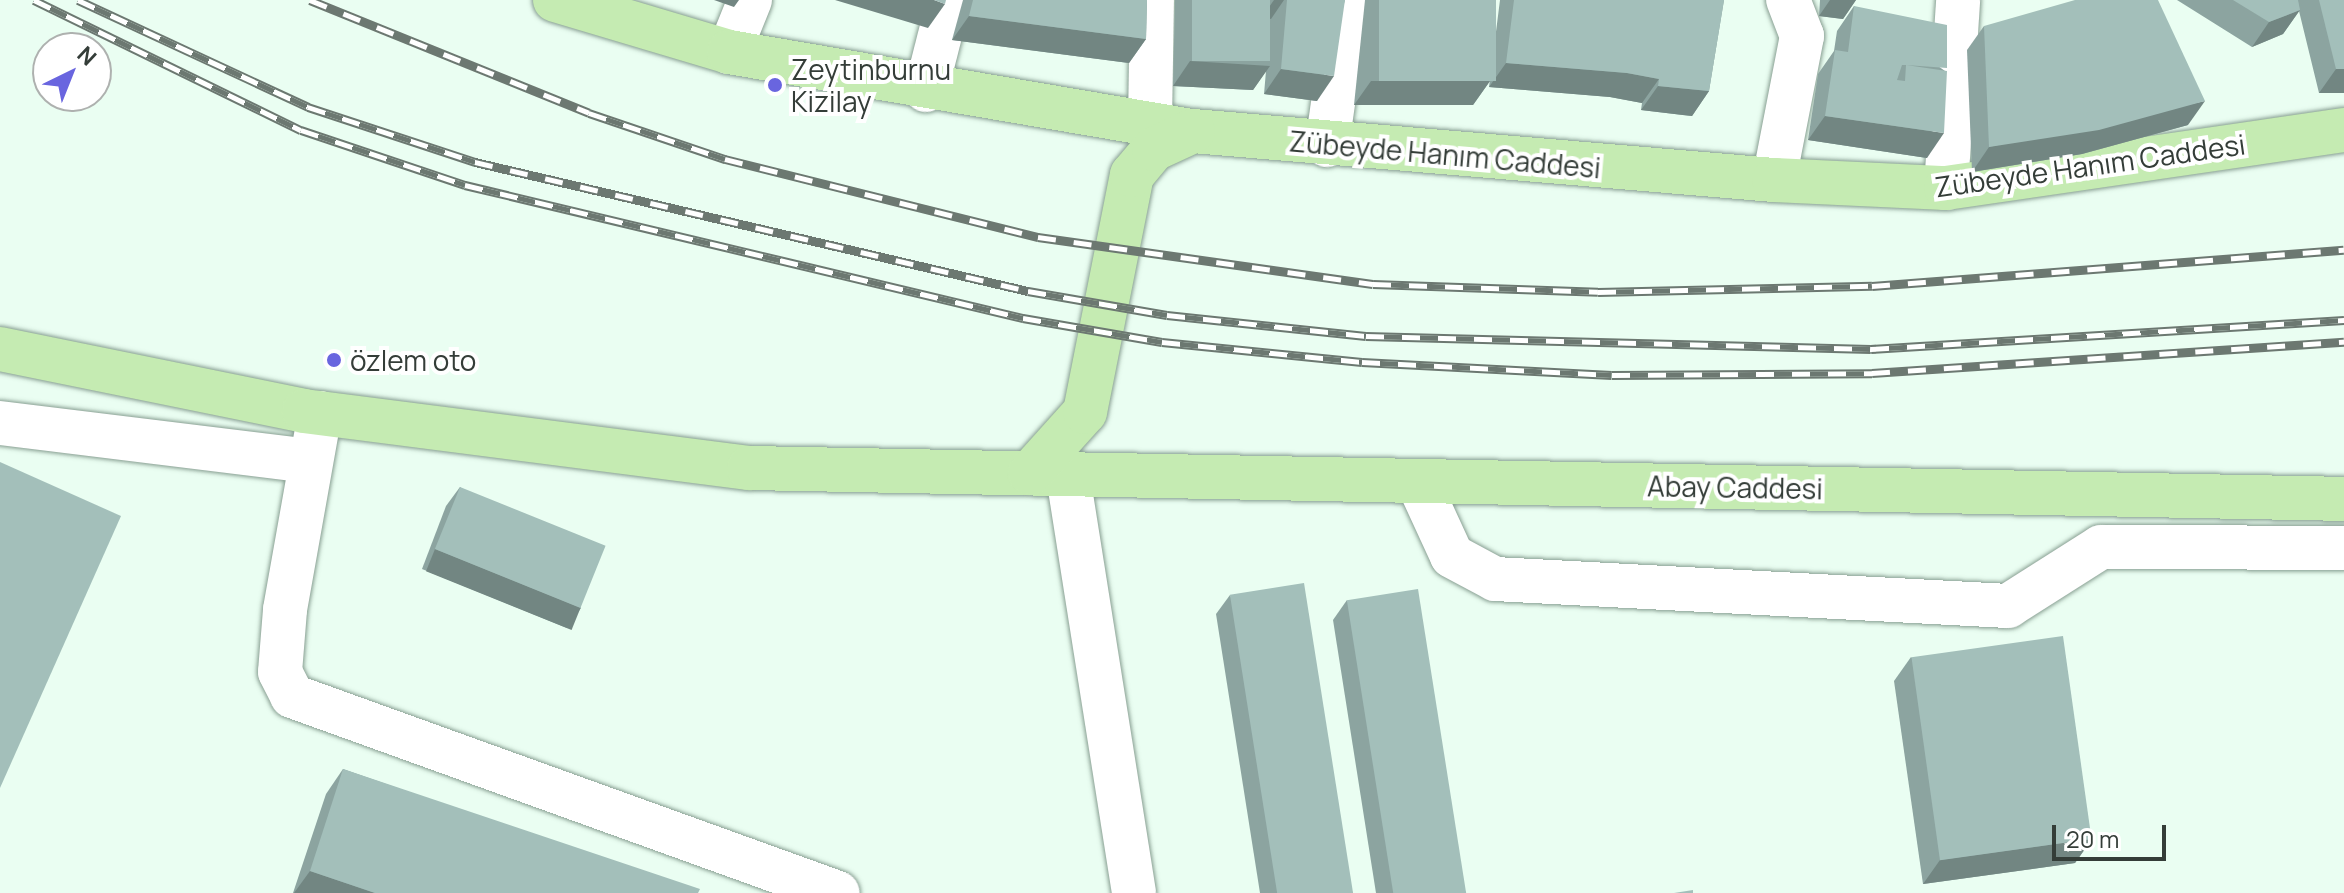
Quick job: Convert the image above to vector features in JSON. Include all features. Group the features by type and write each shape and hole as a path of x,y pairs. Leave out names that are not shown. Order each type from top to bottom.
{"main road":[{"name":"Zübeyde Hanım Caddesi","path":"555,0 729,52 926,90 1193,131 1327,145 1774,180 1946,188 2344,130"},
{"path":"1077,113 1109,137 1132,175"},
{"path":"1049,474 1085,412 1132,175 1154,149 1193,131"},
{"name":"Abay Caddesi","path":"0,349 320,413 749,468 1049,474 1127,480 1418,482 2344,499"},
{"path":"1085,412 1100,449 1127,480"}],"street":[{"path":"729,52 750,0"},
{"path":"926,90 949,0"},
{"path":"1150,124 1152,0"},
{"path":"1327,145 1348,0"},
{"path":"1774,180 1802,36 1788,0"},
{"path":"1946,188 1969,3"},
{"path":"320,413 281,656 292,696 763,880 838,893"},
{"path":"0,423 311,461"},
{"path":"1049,474 1134,893"},
{"path":"1418,482 1452,556 1495,579 2008,606 2101,547 2344,548"}],"building":[{"path":"973,0 1147,0 1146,39 969,16"},
{"path":"1192,0 1270,0 1270,61 1192,61"},
{"path":"1287,0 1345,0 1334,76 1281,69"},
{"path":"1379,0 1496,0 1496,81 1379,81"},
{"path":"1514,0 1724,0 1709,91 1658,86 1659,79 1627,73 1506,63"},
{"path":"2075,0 2158,0 2205,101 2099,130 1989,147 1984,26"},
{"path":"2233,0 2298,0 2300,10 2269,22"},
{"path":"2319,0 2344,0 2344,69 2336,69"},
{"path":"1854,6 1947,25 1947,68 1906,65 1947,71 1944,133 1825,116 1835,50 1848,52","holes":["1902,65 1906,65 1905,81 1897,80"]},
{"path":"0,462 121,516 0,788"},
{"path":"460,487 606,546 580,608 435,549"},
{"path":"1304,583 1353,893 1277,893 1230,595"},
{"path":"1418,589 1466,893 1393,893 1347,600"},
{"path":"2063,636 2092,839 1940,860 1911,657"},
{"path":"343,769 700,889 698,893 375,893 310,871"}],"railway":[{"path":"34,0 301,130 465,185 1023,318 1162,342 1362,362 1612,375 1872,373 2344,342"},
{"path":"78,0 308,107 475,162 1028,291 1167,315 1366,336 1871,349 2344,320"},
{"path":"310,0 589,113 725,159 1038,237 1373,284 1598,292 1872,286 2344,250"}],"place":[{"name":"Zeytinburnu Kizilay","path":"775,85"},
{"name":"özlem oto","path":"334,360"}]}
